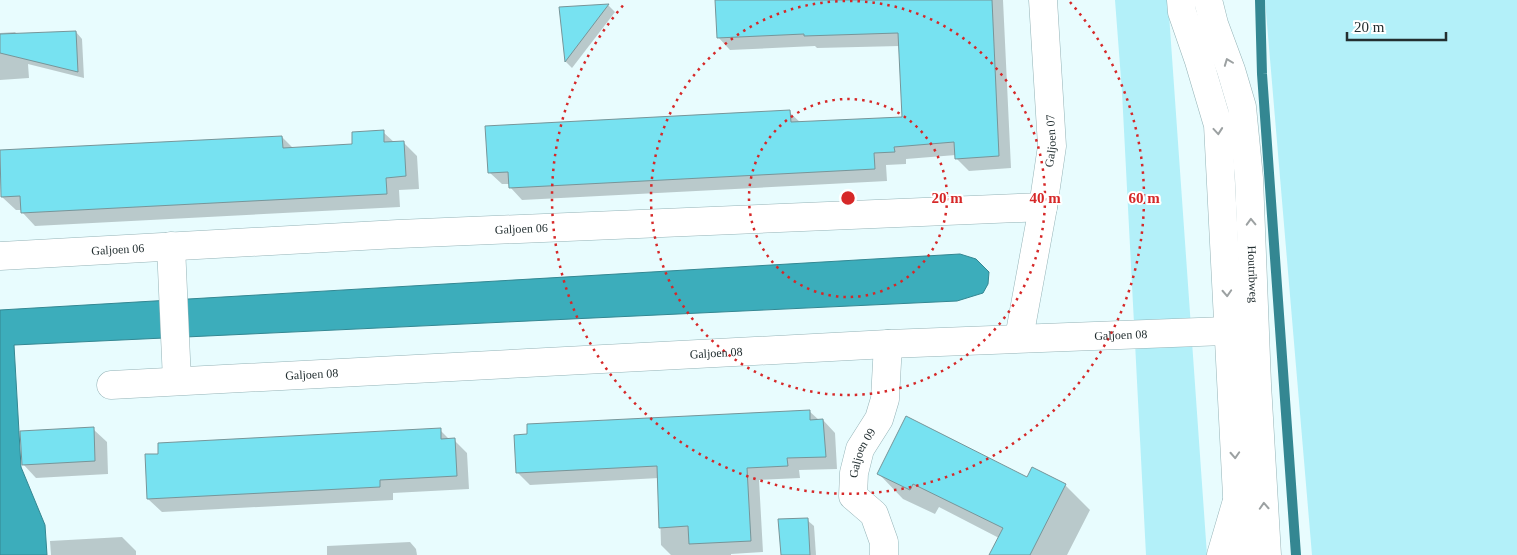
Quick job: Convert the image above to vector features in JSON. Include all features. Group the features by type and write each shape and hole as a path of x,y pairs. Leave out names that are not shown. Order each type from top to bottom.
{"street":[{"name":"Galjoen 07","path":"1019,338 1052,146 1044,0"},
{"name":"Houtribweg","path":"1181,0 1182,12 1218,125 1267,555"},
{"name":"Houtribweg","path":"1208,0 1214,24 1242,107 1249,178 1242,330 1238,500 1240,555"},
{"name":"Galjoen 06","path":"0,256 454,231 1043,207"},
{"path":"171,246 177,368"},
{"name":"Galjoen 08","path":"111,385 177,368 1242,330"},
{"name":"Galjoen 09","path":"884,555 884,542 874,514 853,496 854,473 860,449 879,419 885,399 888,344"},
{"name":"Houtribweg","path":"1221,555 1238,500"}],"shaded area":[{"path":"1115,0 1168,0 1207,555 1146,555 1122,92"},
{"path":"1265,0 1517,0 1517,555 1312,555"},
{"path":"960,254 976,259 989,272 988,284 983,293 957,301 14,345 21,467 45,525 47,555 0,555 0,310"}],"building":[{"path":"715,0 992,0 999,156 955,159 954,142 894,147 895,152 874,153 875,169 509,188 508,172 488,173 485,126 790,110 791,122 902,117 898,33 804,36 804,34 717,38"},
{"path":"609,4 565,62 559,7"},
{"path":"76,31 78,72 0,53 0,34"},
{"path":"384,130 384,142 404,141 406,176 386,178 387,194 21,213 20,196 1,197 0,150 282,136 283,148 352,144 352,132"},
{"path":"810,410 810,420 823,419 826,457 787,458 788,466 747,468 751,541 689,544 688,526 659,528 657,466 516,473 514,435 527,434 527,424"},
{"path":"906,416 1027,477 1032,467 1066,484 1030,555 989,555 1003,528 913,484 910,490 877,474"},
{"path":"94,427 95,461 22,465 20,431"},
{"path":"441,428 441,439 455,438 457,476 380,480 380,487 147,499 145,454 158,454 158,443"},
{"path":"808,518 810,555 781,555 778,519"}],"waterway":[{"path":"1260,0 1262,74 1296,555"}]}
